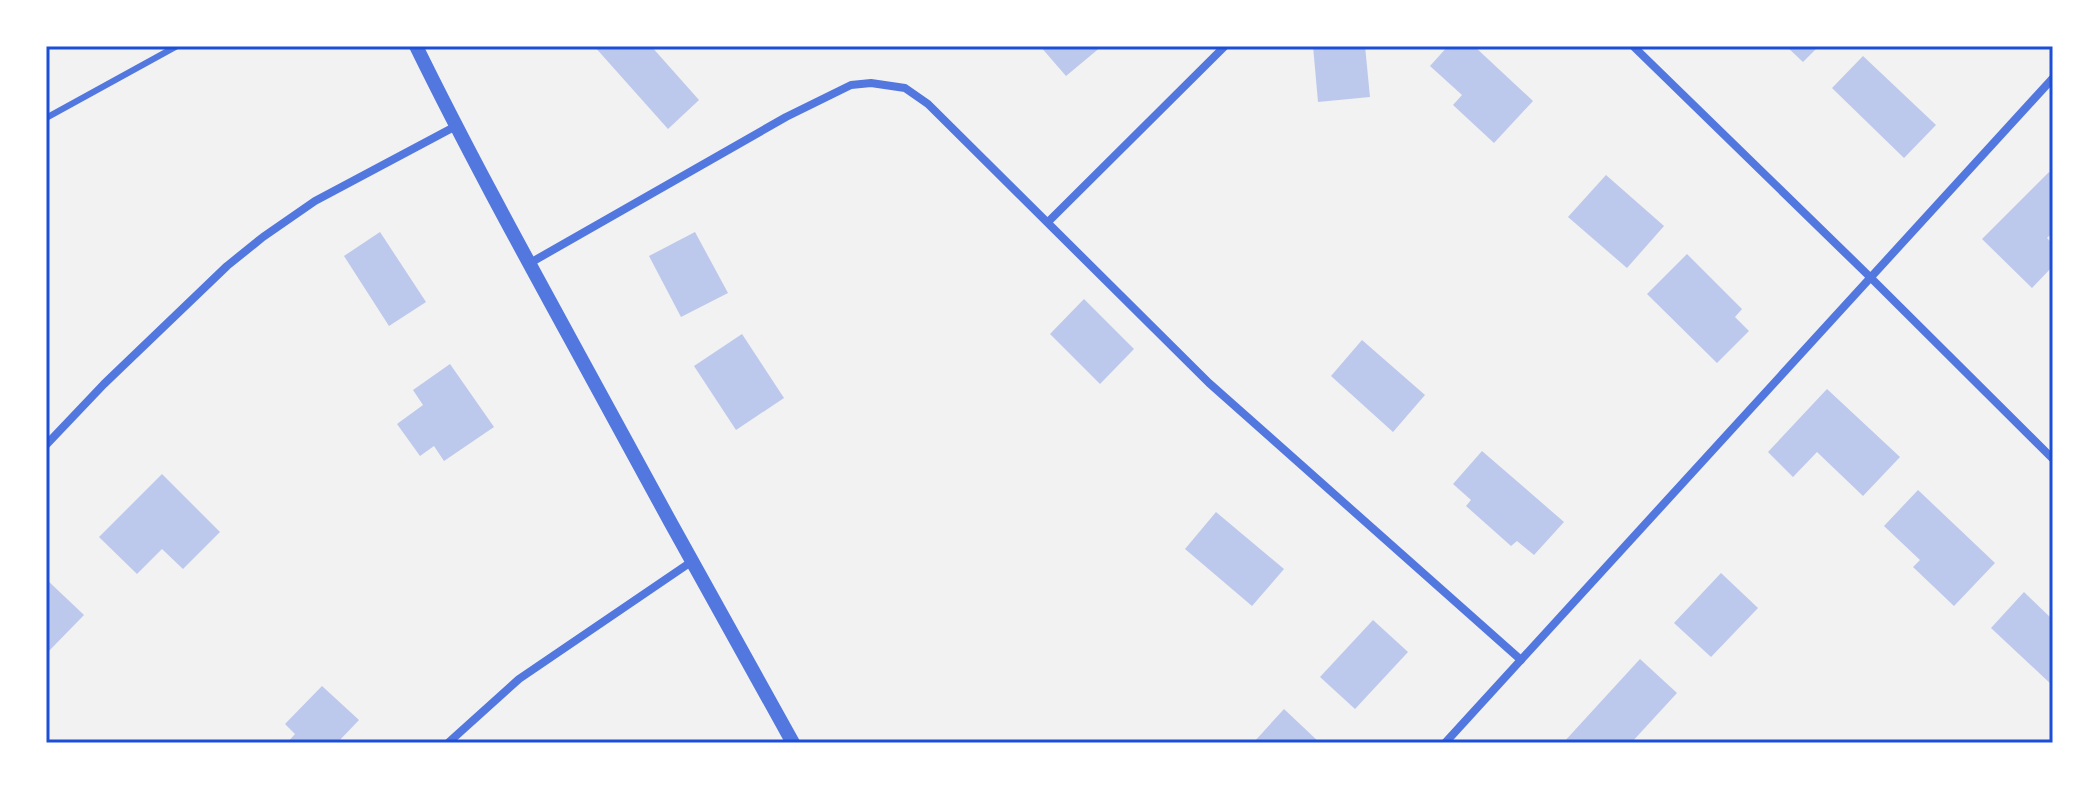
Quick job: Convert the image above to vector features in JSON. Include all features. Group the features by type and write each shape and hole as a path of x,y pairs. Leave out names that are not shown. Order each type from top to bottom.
{"street":[{"path":"416,46 691,562 793,743"},
{"path":"1048,222 1225,46"},
{"path":"1633,46 2053,459"},
{"path":"1445,743 2053,78"},
{"path":"530,263 786,117 851,85 871,83 905,88 928,104 1209,383 1521,660"},
{"path":"46,445 104,384 227,266 263,237 315,201 456,126"},
{"path":"448,743 519,679 691,562"}],"lane":[{"path":"46,118 177,46"}],"building":[{"path":"594,46 651,46 699,100 668,129"},
{"path":"1040,46 1102,46 1066,76"},
{"path":"1313,46 1365,46 1370,97 1318,102"},
{"path":"1448,46 1474,46 1533,101 1494,143 1453,105 1462,95 1430,66"},
{"path":"1786,46 1819,46 1803,62"},
{"path":"1863,56 1936,125 1904,158 1832,88"},
{"path":"2049,172 2053,176 2053,232 2047,238 2053,244 2053,266 2032,288 1982,239"},
{"path":"1606,175 1664,226 1627,268 1568,217"},
{"path":"380,232 426,302 389,326 344,256"},
{"path":"695,232 728,293 681,317 649,256"},
{"path":"1687,254 1742,309 1735,317 1749,331 1717,363 1647,294"},
{"path":"1084,299 1134,349 1100,384 1050,334"},
{"path":"742,334 784,398 736,430 694,366"},
{"path":"1362,340 1425,395 1393,432 1331,376"},
{"path":"450,364 494,427 444,461 434,446 420,456 397,424 423,405 413,390"},
{"path":"1827,389 1900,457 1863,496 1817,452 1793,477 1768,452"},
{"path":"1482,451 1564,522 1534,555 1517,541 1511,546 1466,506 1471,500 1453,484"},
{"path":"162,474 220,532 183,569 162,549 137,574 99,537"},
{"path":"1918,490 1995,563 1954,606 1913,567 1920,560 1884,526"},
{"path":"1216,512 1284,569 1252,606 1185,549"},
{"path":"1721,573 1758,608 1711,657 1674,623"},
{"path":"46,579 84,615 46,654"},
{"path":"2024,592 2053,620 2053,686 1991,628"},
{"path":"1373,620 1408,652 1355,709 1320,677"},
{"path":"1640,659 1677,693 1631,743 1563,743"},
{"path":"322,686 359,720 337,743 287,743 295,734 285,724"},
{"path":"1284,709 1320,743 1253,743"}]}
